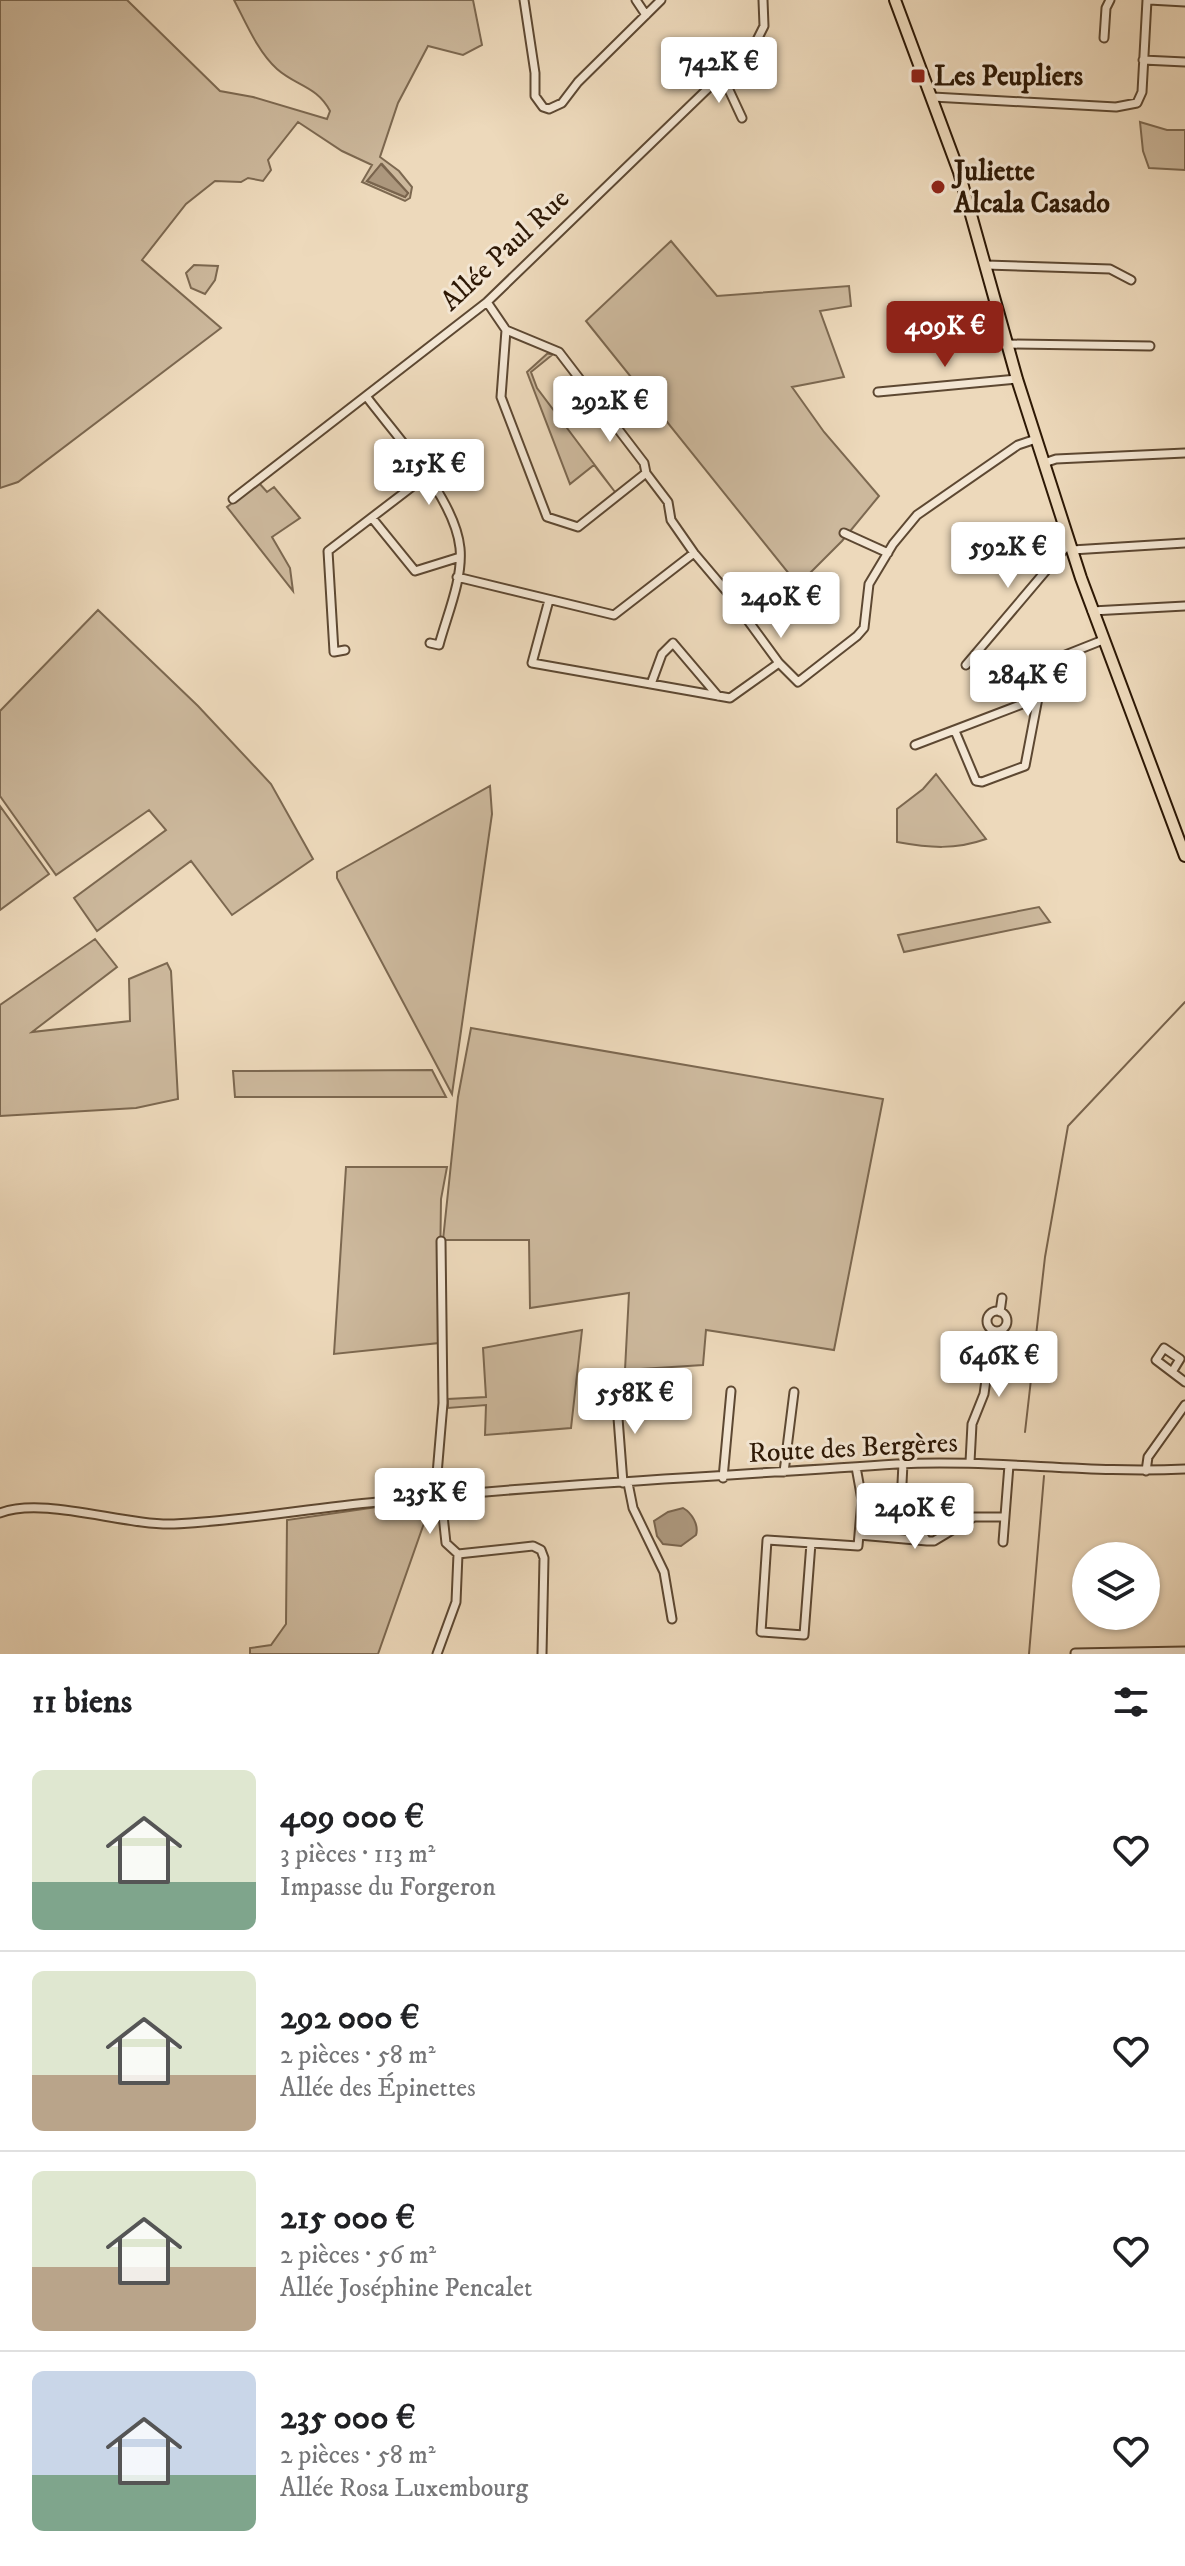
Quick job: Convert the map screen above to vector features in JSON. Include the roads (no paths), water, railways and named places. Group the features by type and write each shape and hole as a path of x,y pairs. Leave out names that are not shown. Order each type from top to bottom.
{"main road":[{"path":"895,0 959,172 1017,379 1092,611 1185,856"}],"street":[{"path":"524,0 535,73 535,96 543,107 549,109 562,103 578,82 661,0"},
{"path":"636,0 646,15"},
{"name":"Allée Paul Rue","path":"233,499 487,302 756,42 764,26 763,0"},
{"path":"1104,38 1106,8 1110,0"},
{"path":"933,97 1131,106 1141,98 1148,0 1185,2"},
{"path":"1143,60 1185,62"},
{"path":"722,75 742,118"},
{"path":"986,265 1110,269 1131,280"},
{"path":"487,302 506,330 559,352 644,463 646,473 668,502 671,520 694,553 779,663 798,682 864,628 869,584 917,515 1018,445 1036,439"},
{"path":"506,330 501,397 547,517 578,527 646,473"},
{"path":"1008,344 1150,346"},
{"path":"878,392 1017,379"},
{"path":"366,396 439,491 459,543 457,577 439,645 430,643"},
{"path":"1044,463 1056,459 1185,453"},
{"path":"345,650 334,652 328,551 426,476"},
{"path":"372,518 415,571 460,557"},
{"path":"844,533 888,553"},
{"path":"966,665 1044,572 1072,548 1185,543"},
{"path":"457,577 614,615 694,553"},
{"path":"549,600 532,663 730,698 779,663"},
{"path":"1092,611 1185,606"},
{"path":"955,731 976,781 982,782 1025,766 1045,663 1103,640"},
{"path":"651,684 662,654 673,643 718,696"},
{"path":"915,745 1038,698"},
{"path":"441,1241 443,1403 438,1497 446,1543 458,1554 533,1546 541,1550 544,1558 542,1654"},
{"path":"1000,1312 1002,1298"},
{"path":"993,1312 1000,1312 1007,1318 1006,1326 993,1331 987,1326 987,1318 993,1312"},
{"path":"970,1462 972,1424 984,1394 993,1331"},
{"path":"1172,1372 1185,1382"},
{"path":"723,1478 731,1391"},
{"path":"616,1392 626,1483 633,1508 664,1572 672,1619"},
{"path":"784,1472 794,1392"},
{"path":"1146,1471 1148,1457 1185,1405"},
{"name":"Route des Bergères","path":"0,1513 23,1509 97,1514 138,1523 176,1524 438,1497 903,1463 970,1462 1146,1471 1185,1469"},
{"path":"903,1463 901,1504 927,1541"},
{"path":"1003,1542 1009,1465"},
{"path":"811,1543 804,1635 761,1632 767,1540 858,1546 862,1500 856,1467"},
{"path":"859,1535 934,1541 974,1517 1004,1517"},
{"path":"437,1654 456,1602 458,1554"},
{"path":"1075,1653 1185,1651"}],"waterway":[{"path":"1025,1432 1045,1257 1068,1126 1185,1002"},
{"path":"1029,1654 1044,1476"}],"place":[{"name":"Les Peupliers","path":"918,76"},
{"name":"Juliette Alcala Casado","path":"938,187"}]}
